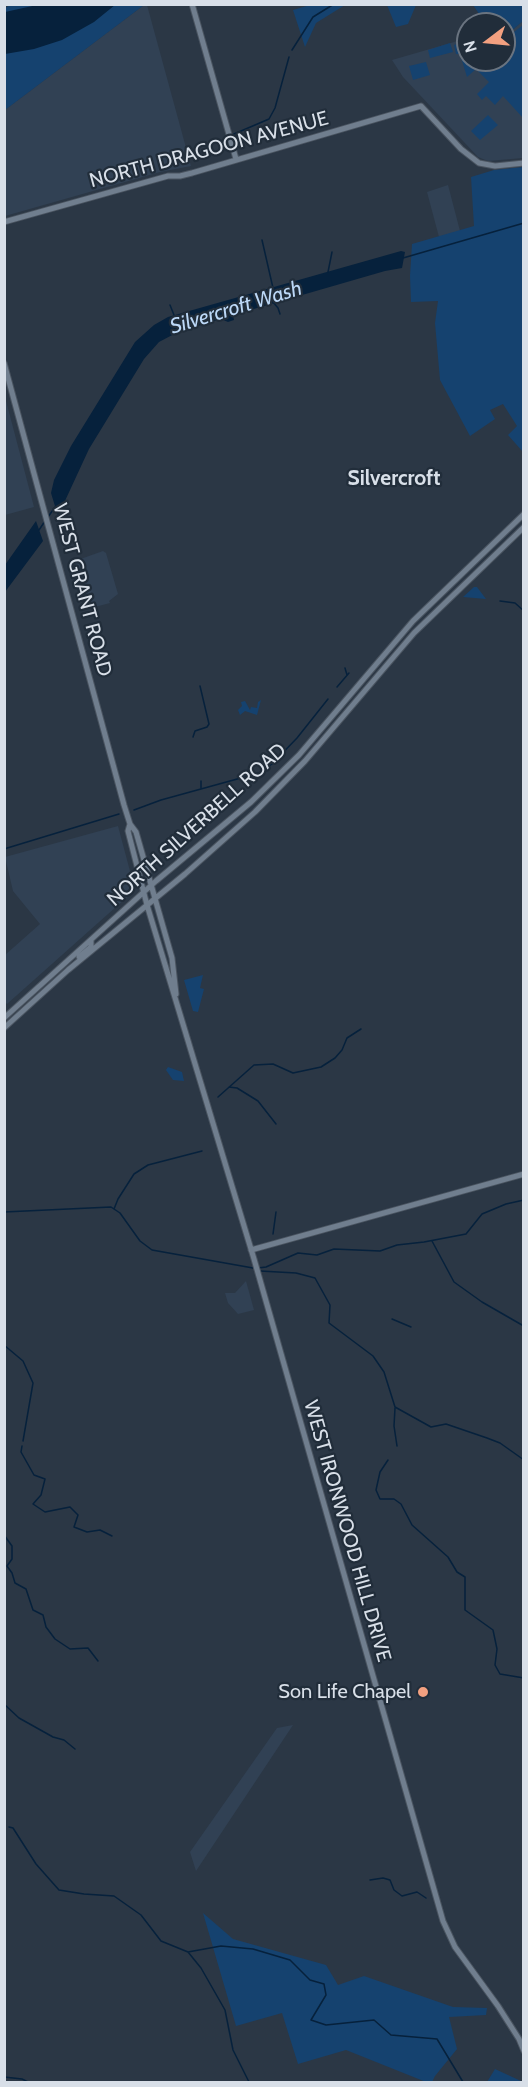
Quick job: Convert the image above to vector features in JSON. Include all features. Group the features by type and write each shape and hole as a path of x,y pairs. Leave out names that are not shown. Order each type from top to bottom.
{"street":[{"path":"192,4 236,159"},
{"name":"NORTH DRAGOON AVENUE","path":"4,222 168,176 180,176 421,106 461,149 479,163 495,166 524,163"},
{"name":"WEST GRANT ROAD","path":"4,363 129,824 128,831 147,905"},
{"name":"NORTH SILVERBELL ROAD","path":"4,1018 144,892 249,804 299,755 413,621 524,514"},
{"name":"NORTH SILVERBELL ROAD","path":"4,1028 68,970 234,830 305,760 414,633 524,527"},
{"path":"227,822 234,830"},
{"name":"WEST GRANT ROAD","path":"129,824 136,832 154,898"},
{"name":"WEST IRONWOOD HILL DRIVE","path":"154,898 172,958 177,1002"},
{"name":"WEST IRONWOOD HILL DRIVE","path":"147,905 260,1277 307,1450 443,1921 455,1947 522,2041 524,2051"},
{"path":"68,970 72,963 91,947 91,940"},
{"path":"251,1250 524,1174"}],"shaded area":[{"path":"12,4 144,5 5,110 5,8"},
{"path":"147,5 191,166 160,172 5,216 5,110"},
{"path":"310,5 345,5 316,23 305,47 293,10"},
{"path":"387,5 416,5 408,24 396,27"},
{"path":"473,5 523,5 523,21 516,27 516,12 478,12"},
{"path":"523,21 523,158 488,161 478,157 403,77 392,60 456,41 456,72 516,72 516,27"},
{"path":"523,25 523,118 503,96 495,105 486,96 482,100 477,94 489,82 479,72 516,72 516,31"},
{"path":"450,43 453,52 430,58 428,50"},
{"path":"426,62 430,75 413,80 409,66"},
{"path":"488,115 498,125 480,140 471,131"},
{"path":"524,167 523,452 508,435 517,426 503,404 490,410 495,419 470,436 440,380 435,323 438,301 411,302 410,276 412,244 474,226 471,177 494,170"},
{"path":"448,185 460,231 439,237 427,192"},
{"path":"5,397 34,507 4,515"},
{"path":"103,551 106,553 118,594 109,601 110,603 87,609 75,561"},
{"path":"477,587 486,599 463,597"},
{"path":"261,700 257,715 245,711 240,715 238,710 242,706 241,702 245,701 250,710 251,707 257,708"},
{"path":"118,826 135,890 7,1004 4,1001 5,955 40,924 13,891 5,857"},
{"path":"203,975 200,988 204,989 198,1012 193,1011 184,980"},
{"path":"168,1067 182,1072 184,1081 173,1080 166,1070"},
{"path":"246,1281 254,1310 238,1314 228,1303 225,1293 235,1293"},
{"path":"293,1725 196,1871 190,1852 277,1728"},
{"path":"203,1913 233,1939 326,1965 338,1985 364,1976 453,2007 487,2008 486,2015 449,2017 457,2049 432,2082 426,2082 346,2050 298,2064 282,2013 236,2026"},
{"path":"495,2069 521,2081 521,2082 487,2082"}],"water":[{"path":"37,5 115,5 94,22 62,40 34,49 5,54 5,12"},
{"path":"401,251 405,252 402,268 233,315 234,320 228,322 221,319 178,332 159,342 144,359 89,449 58,516 51,493 54,480 71,446 135,342 154,325 168,317"},
{"path":"36,521 43,541 5,592 5,565"}],"waterway":[{"path":"292,50 313,17 334,4"},
{"path":"234,134 269,119 275,108 289,57"},
{"name":"Silvercroft Wash","path":"403,258 524,223"},
{"path":"262,240 273,288"},
{"path":"328,272 332,252"},
{"path":"273,302 280,314"},
{"path":"170,305 174,315"},
{"name":"Silvercroft Wash","path":"48,517 55,507"},
{"name":"Silvercroft Wash","path":"39,530 45,521"},
{"path":"500,601 515,603 524,611"},
{"path":"345,668 347,675"},
{"path":"337,687 349,673"},
{"path":"193,737 195,731 209,724 200,686"},
{"path":"134,810 161,800 259,773 272,764 297,738 328,699"},
{"path":"201,781 201,788"},
{"path":"4,849 119,814"},
{"path":"218,1097 254,1065 273,1064 293,1073 321,1067 335,1058 342,1050 347,1038 361,1029"},
{"path":"229,1087 237,1088 258,1101 276,1124"},
{"path":"114,1209 134,1174 148,1165 202,1151"},
{"path":"258,1268 266,1267 298,1253 317,1255 334,1249 380,1251 397,1245 466,1234 482,1214 506,1204 524,1200"},
{"path":"4,1212 111,1207 120,1213 140,1241 152,1250 253,1268"},
{"path":"273,1234 276,1212"},
{"path":"432,1241 454,1282 482,1302 522,1325"},
{"path":"260,1271 296,1273 315,1278 330,1305 329,1323 373,1356 384,1372 395,1407 431,1427 446,1424 500,1443 524,1460"},
{"path":"392,1319 411,1327"},
{"path":"4,1345 23,1361 33,1383 23,1441"},
{"path":"395,1408 394,1426 397,1446"},
{"path":"22,1446 21,1452 34,1475 45,1479 41,1495 33,1504 45,1512 70,1507 78,1515 74,1527 87,1532 100,1530 112,1536"},
{"path":"388,1460 380,1472 376,1490 380,1499 394,1499 401,1504 412,1525 448,1557 457,1572 465,1577 465,1610 493,1630 497,1649 495,1665 500,1674 524,1678"},
{"path":"4,1535 12,1546 12,1559 7,1566 15,1583 26,1589 33,1610 43,1615 46,1627 55,1639 70,1649 88,1648 98,1661"},
{"path":"4,1704 19,1718 53,1737 64,1740 75,1749"},
{"path":"9,1827 13,1828 36,1864 59,1890 114,1896 141,1915 161,1941 188,1952 221,1946 253,1949 290,1960 310,1980 324,1984 326,1995 311,2020 326,2025 374,2020 391,2035 437,2039 463,2082"},
{"path":"370,1880 383,1878 390,1880 394,1890 402,1896 417,1892 426,1898"},
{"path":"188,1952 201,1968 225,2010 233,2050 249,2082"},
{"path":"4,2077 28,2082"}],"place":[{"name":"Son Life Chapel","path":"423,1692"}],"district":[{"name":"Silvercroft","path":"394,479"}]}
